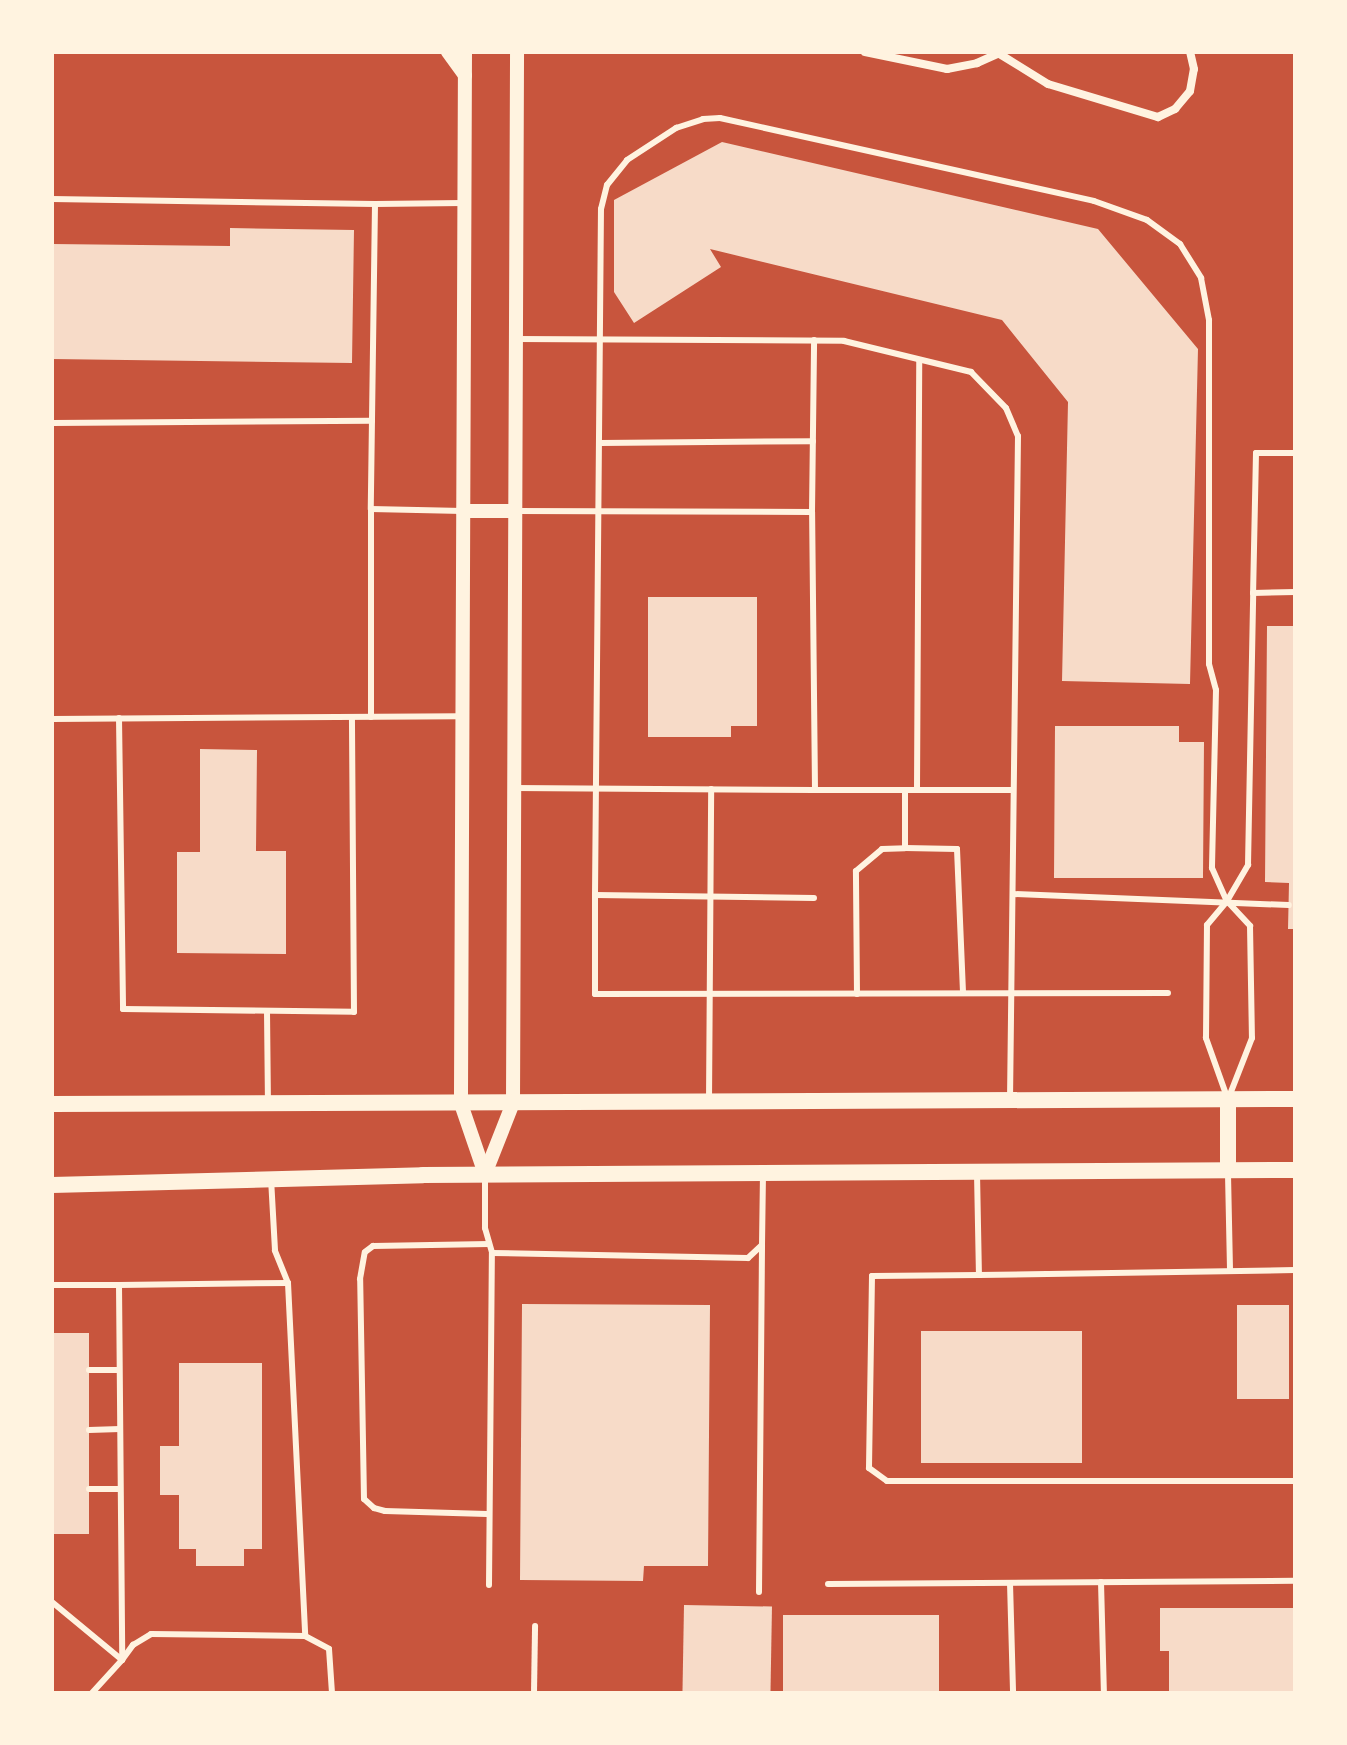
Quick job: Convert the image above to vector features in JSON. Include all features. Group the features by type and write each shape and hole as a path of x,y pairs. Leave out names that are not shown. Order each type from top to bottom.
{"main road":[{"path":"52,1104 1295,1099"},
{"path":"1228,1100 1228,1170"},
{"path":"52,1185 485,1174 1295,1170"}],"street":[{"path":"448,52 465,75"},
{"path":"465,52 461,1104 485,1174"},
{"path":"485,1174 513,1103 517,52"},
{"path":"865,52 947,69 977,63 1000,52 1048,84 1158,117 1175,109 1190,91 1194,69 1190,52"},
{"path":"463,511 515,511"}],"lane":[{"path":"1168,993 595,994 601,209 607,185 627,160 676,128 703,119 720,118 1094,201 1147,220 1180,244 1201,278 1209,320 1209,664 1216,690 1212,868 1227,901 1250,926 1252,1038 1228,1100"},
{"path":"52,199 464,203"},
{"path":"371,717 375,204"},
{"path":"516,339 844,341 971,372 1006,408 1018,436 1010,1100"},
{"path":"814,340 815,790"},
{"path":"917,790 919,360"},
{"path":"52,423 372,421"},
{"path":"600,443 813,441"},
{"path":"1228,1100 1206,1038 1207,925 1227,901 1248,865 1256,453 1295,453"},
{"path":"371,509 463,511"},
{"path":"515,511 812,512"},
{"path":"1253,593 1295,592"},
{"path":"52,719 462,716"},
{"path":"119,718 123,1009 354,1012 352,717"},
{"path":"514,788 1012,790"},
{"path":"709,1101 711,789"},
{"path":"905,790 905,848"},
{"path":"857,994 856,871 882,849 905,848 957,849 963,992"},
{"path":"1013,894 1289,905"},
{"path":"595,895 814,898"},
{"path":"267,1011 268,1103"},
{"path":"977,1170 979,1275"},
{"path":"1228,1170 1230,1271"},
{"path":"759,1592 763,1172"},
{"path":"485,1174 485,1228 492,1253 487,1514 489,1585"},
{"path":"271,1178 275,1250 288,1283 305,1636"},
{"path":"487,1514 385,1511 374,1508 364,1499 360,1279 365,1252 373,1246 489,1244"},
{"path":"492,1253 748,1258 762,1245"},
{"path":"1295,1270 872,1276 869,1468 887,1481 1295,1481"},
{"path":"52,1285 288,1283"},
{"path":"119,1285 122,1660"},
{"path":"89,1370 119,1370"},
{"path":"89,1430 120,1429"},
{"path":"89,1489 120,1489"},
{"path":"828,1584 1295,1581"},
{"path":"1101,1582 1104,1693"},
{"path":"1010,1583 1013,1693"},
{"path":"52,1602 122,1660"},
{"path":"534,1693 535,1626"},
{"path":"92,1693 133,1645 151,1634 305,1636 329,1649 333,1667 332,1693"}],"building":[{"path":"722,142 1098,229 1198,349 1190,684 1062,681 1068,402 1002,320 710,249 721,267 634,323 614,292 614,200"},
{"path":"230,228 354,230 352,363 52,359 52,244 230,246"},
{"path":"648,597 757,597 757,726 731,726 731,737 648,737"},
{"path":"1267,626 1295,626 1295,929 1288,929 1289,883 1265,882"},
{"path":"1055,726 1179,726 1179,742 1204,742 1203,878 1054,878"},
{"path":"200,749 257,750 256,851 286,851 286,954 177,953 177,852 200,852"},
{"path":"522,1304 710,1305 708,1566 644,1566 643,1581 520,1580"},
{"path":"1237,1305 1289,1305 1289,1399 1237,1399"},
{"path":"921,1331 1082,1331 1082,1463 921,1463"},
{"path":"52,1333 89,1333 89,1534 52,1534"},
{"path":"179,1363 262,1363 262,1549 244,1549 244,1566 196,1566 196,1549 179,1549 179,1495 160,1495 160,1446 179,1446"},
{"path":"684,1605 772,1607 770,1693 682,1693"},
{"path":"1160,1608 1295,1608 1295,1693 1169,1693 1169,1651 1160,1651"},
{"path":"783,1615 939,1615 939,1693 783,1693"}]}
